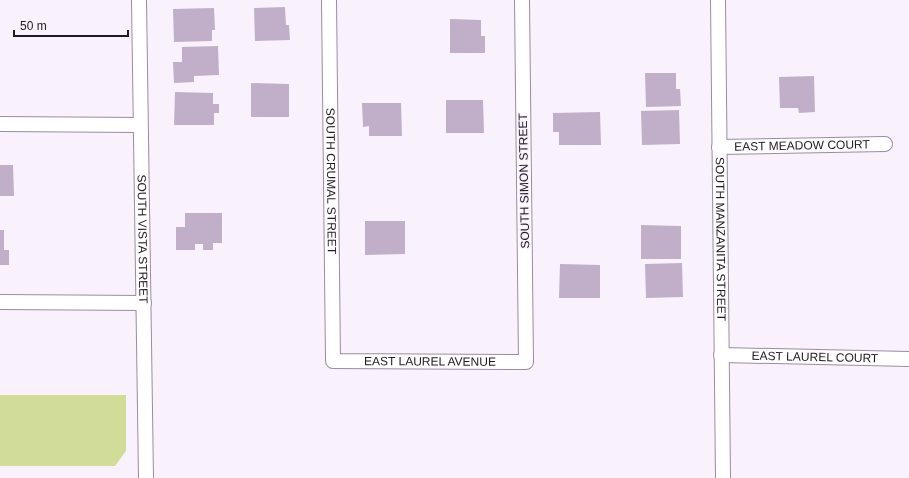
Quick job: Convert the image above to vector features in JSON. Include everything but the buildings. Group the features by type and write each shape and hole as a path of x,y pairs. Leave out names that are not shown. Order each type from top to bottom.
{"street":[{"name":"SOUTH VISTA STREET","path":"139,0 146,478"},
{"name":"SOUTH CRUMAL STREET","path":"329,0 333,361"},
{"name":"SOUTH SIMON STREET","path":"522,0 526,362"},
{"name":"SOUTH MANZANITA STREET","path":"718,0 723,478"},
{"path":"0,124 140,125"},
{"name":"EAST MEADOW COURT","path":"719,147 885,144"},
{"path":"0,302 144,303"},
{"name":"EAST LAUREL COURT","path":"722,355 909,359"},
{"name":"EAST LAUREL AVENUE","path":"333,361 526,362"}],"green space":[{"path":"0,395 126,395 126,451 115,466 0,466"}]}
